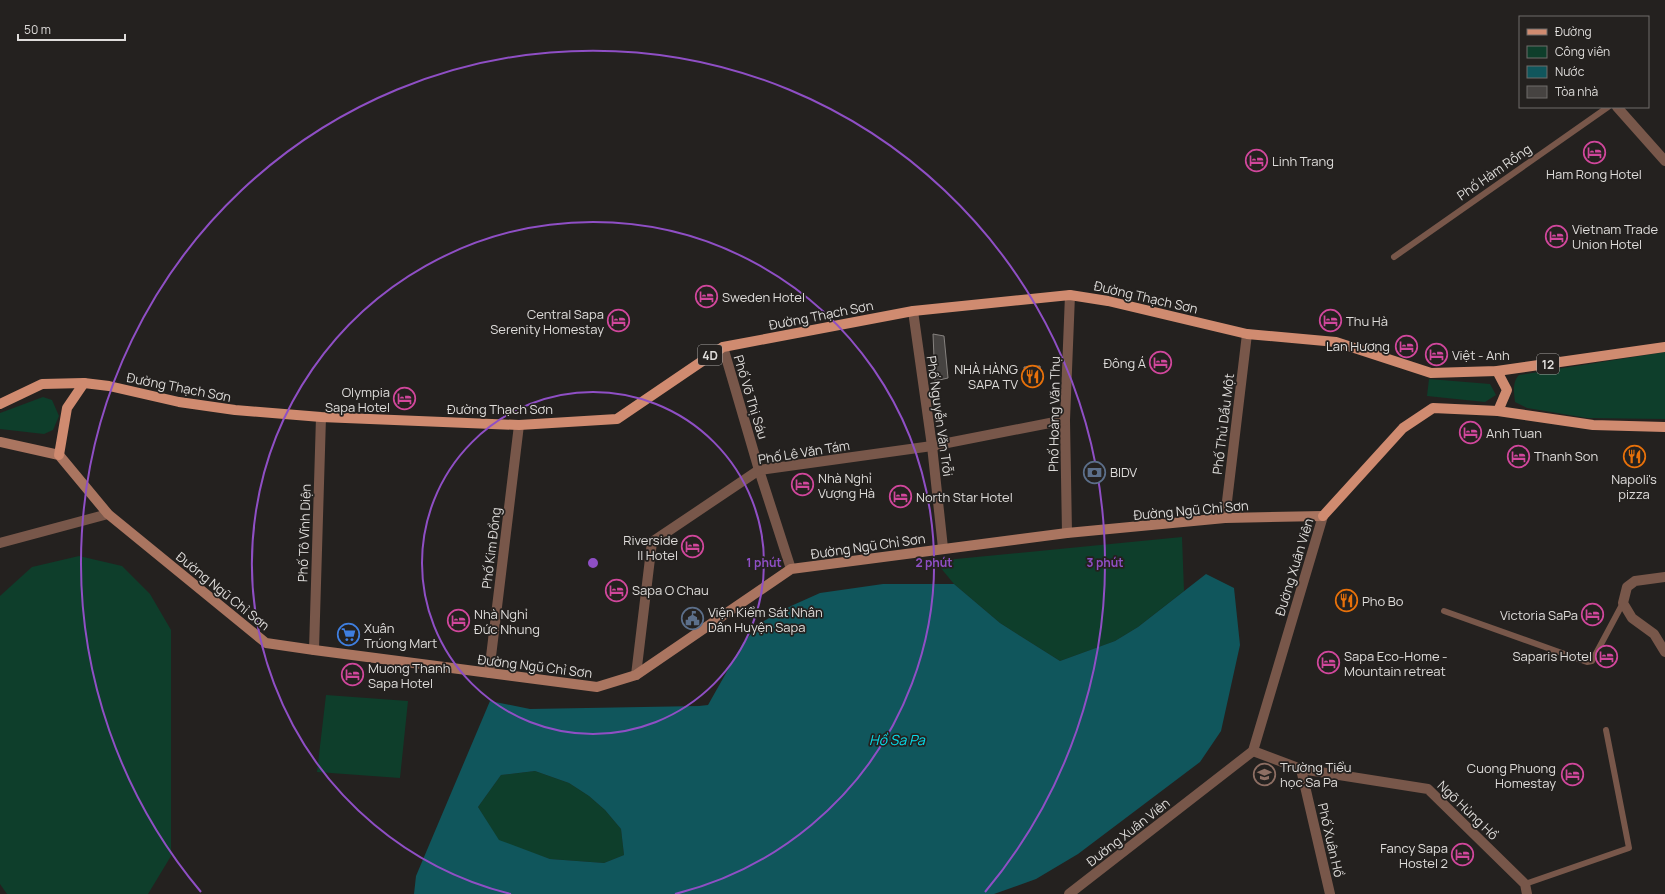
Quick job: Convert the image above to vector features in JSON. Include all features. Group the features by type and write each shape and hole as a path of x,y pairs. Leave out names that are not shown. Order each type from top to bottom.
{"main road":[{"name":"Đường Thạch Sơn","path":"0,404 42,384 84,383 109,386 179,402 235,410 320,417 519,425 616,418 723,347 913,311 1070,295 1108,301 1246,334 1336,342 1431,372 1497,371 1665,348"},
{"path":"1497,371 1507,390 1498,411"},
{"path":"0,442 59,455 67,408 84,383"},
{"name":"Đường Xuân Viên","path":"1323,516 1403,428 1433,408 1498,411 1593,425 1665,427"},
{"name":"Đường Ngũ Chỉ Sơn","path":"59,455 108,514 266,642 314,650 597,687 636,675 791,570 944,548 1067,533 1225,518 1323,516"}],"street":[{"path":"1618,108 1665,161"},
{"name":"Phố Hoàng Văn Thụ","path":"1067,533 1065,420 1070,295"},
{"name":"Phố Nguyễn Văn Trỗi","path":"913,311 932,446 944,548"},
{"name":"Phố Thủ Dầu Một","path":"1225,518 1246,334"},
{"name":"Phố Võ Thị Sáu","path":"723,347 759,470 791,570"},
{"name":"Phố Tô Vĩnh Diện","path":"314,650 320,417"},
{"name":"Phố Lê Văn Tám","path":"636,675 652,542 759,470 932,446 1065,420"},
{"name":"Phố Kim Đồng","path":"489,673 519,425"},
{"path":"0,543 108,514"},
{"name":"Đường Xuân Viên","path":"1069,894 1253,751 1323,516"},
{"path":"1665,577 1635,581 1627,587 1623,603 1632,618 1654,634 1665,652"},
{"name":"Ngõ Hùng Hồ","path":"1253,751 1301,769 1428,788 1526,889"},
{"name":"Phố Xuân Hồ","path":"1301,769 1330,894"}],"lane":[{"name":"Phố Hàm Rồng","path":"1394,257 1607,108"},
{"path":"1444,611 1587,662 1592,661 1623,603"},
{"path":"1526,889 1629,848 1606,730"}],"green space":[{"path":"1665,352 1665,419 1587,418 1527,408 1515,402 1514,384 1519,375"},
{"path":"1429,379 1490,384 1496,395 1485,402 1427,396"},
{"path":"43,397 52,400 59,416 53,430 44,434 0,429 0,413"},
{"path":"1182,537 1184,591 1138,627 1115,641 1060,661 1000,623 954,584 935,561"},
{"path":"79,556 122,566 150,594 171,630 171,856 148,894 7,894 0,884 0,596 32,567"},
{"path":"326,695 408,701 400,778 317,772"},
{"path":"535,771 569,783 589,796 605,810 621,829 624,855 604,863 550,859 499,841 478,807 501,775"}],"water":[{"name":"Hồ Sa Pa","path":"1206,574 1234,588 1240,645 1221,731 1200,762 1078,854 1036,879 994,894 414,894 416,876 490,701 530,709 708,705 743,643 762,622 791,606 820,593 883,584 954,584 1000,623 1060,661 1115,641 1138,627","holes":["535,771 569,783 589,796 605,810 621,829 624,855 604,863 550,859 499,840 478,807 501,775"]}],"building":[{"path":"933,334 944,336 948,378 935,381"},
{"name":"NHÀ HÀNG SAPA TV","path":"1040,366 1042,381 1025,382 1024,367"}],"place":[{"name":"Ham Rong Hotel","path":"1594,152"},
{"name":"Linh Trang","path":"1256,161"},
{"name":"Vietnam Trade Union Hotel","path":"1556,236"},
{"name":"Sweden Hotel","path":"706,297"},
{"name":"Central Sapa Serenity Homestay","path":"619,321"},
{"name":"Thu Hà","path":"1330,321"},
{"name":"Lan Hương","path":"1406,346"},
{"name":"Việt - Anh","path":"1437,355"},
{"name":"Đông Á","path":"1161,363"},
{"name":"NHÀ HÀNG SAPA TV","path":"1033,376"},
{"name":"Olympia Sapa Hotel","path":"405,399"},
{"name":"Anh Tuan","path":"1471,433"},
{"name":"Thanh Son","path":"1518,456"},
{"name":"Napoli's pizza","path":"1634,457"},
{"name":"BIDV","path":"1094,472"},
{"name":"Nhà Nghỉ Vượng Hà","path":"803,485"},
{"name":"North Star Hotel","path":"900,497"},
{"name":"Riverside II Hotel","path":"693,547"},
{"name":"Sapa O Chau","path":"616,590"},
{"name":"Pho Bo","path":"1346,601"},
{"name":"Victoria SaPa","path":"1593,615"},
{"name":"Viện Kiểm Sát Nhân Dân Huyện Sapa","path":"693,619"},
{"name":"Nhà Nghỉ Đức Nhung","path":"458,621"},
{"name":"Xuân Trúong Mart","path":"349,635"},
{"name":"Saparis Hotel","path":"1607,656"},
{"name":"Sapa Eco-Home - Mountain retreat","path":"1329,663"},
{"name":"Muong Thanh Sapa Hotel","path":"353,675"},
{"name":"Trường Tiểu học Sa Pa","path":"1265,774"},
{"name":"Cuong Phuong Homestay","path":"1572,775"},
{"name":"Fancy Sapa Hostel 2","path":"1463,855"}]}
